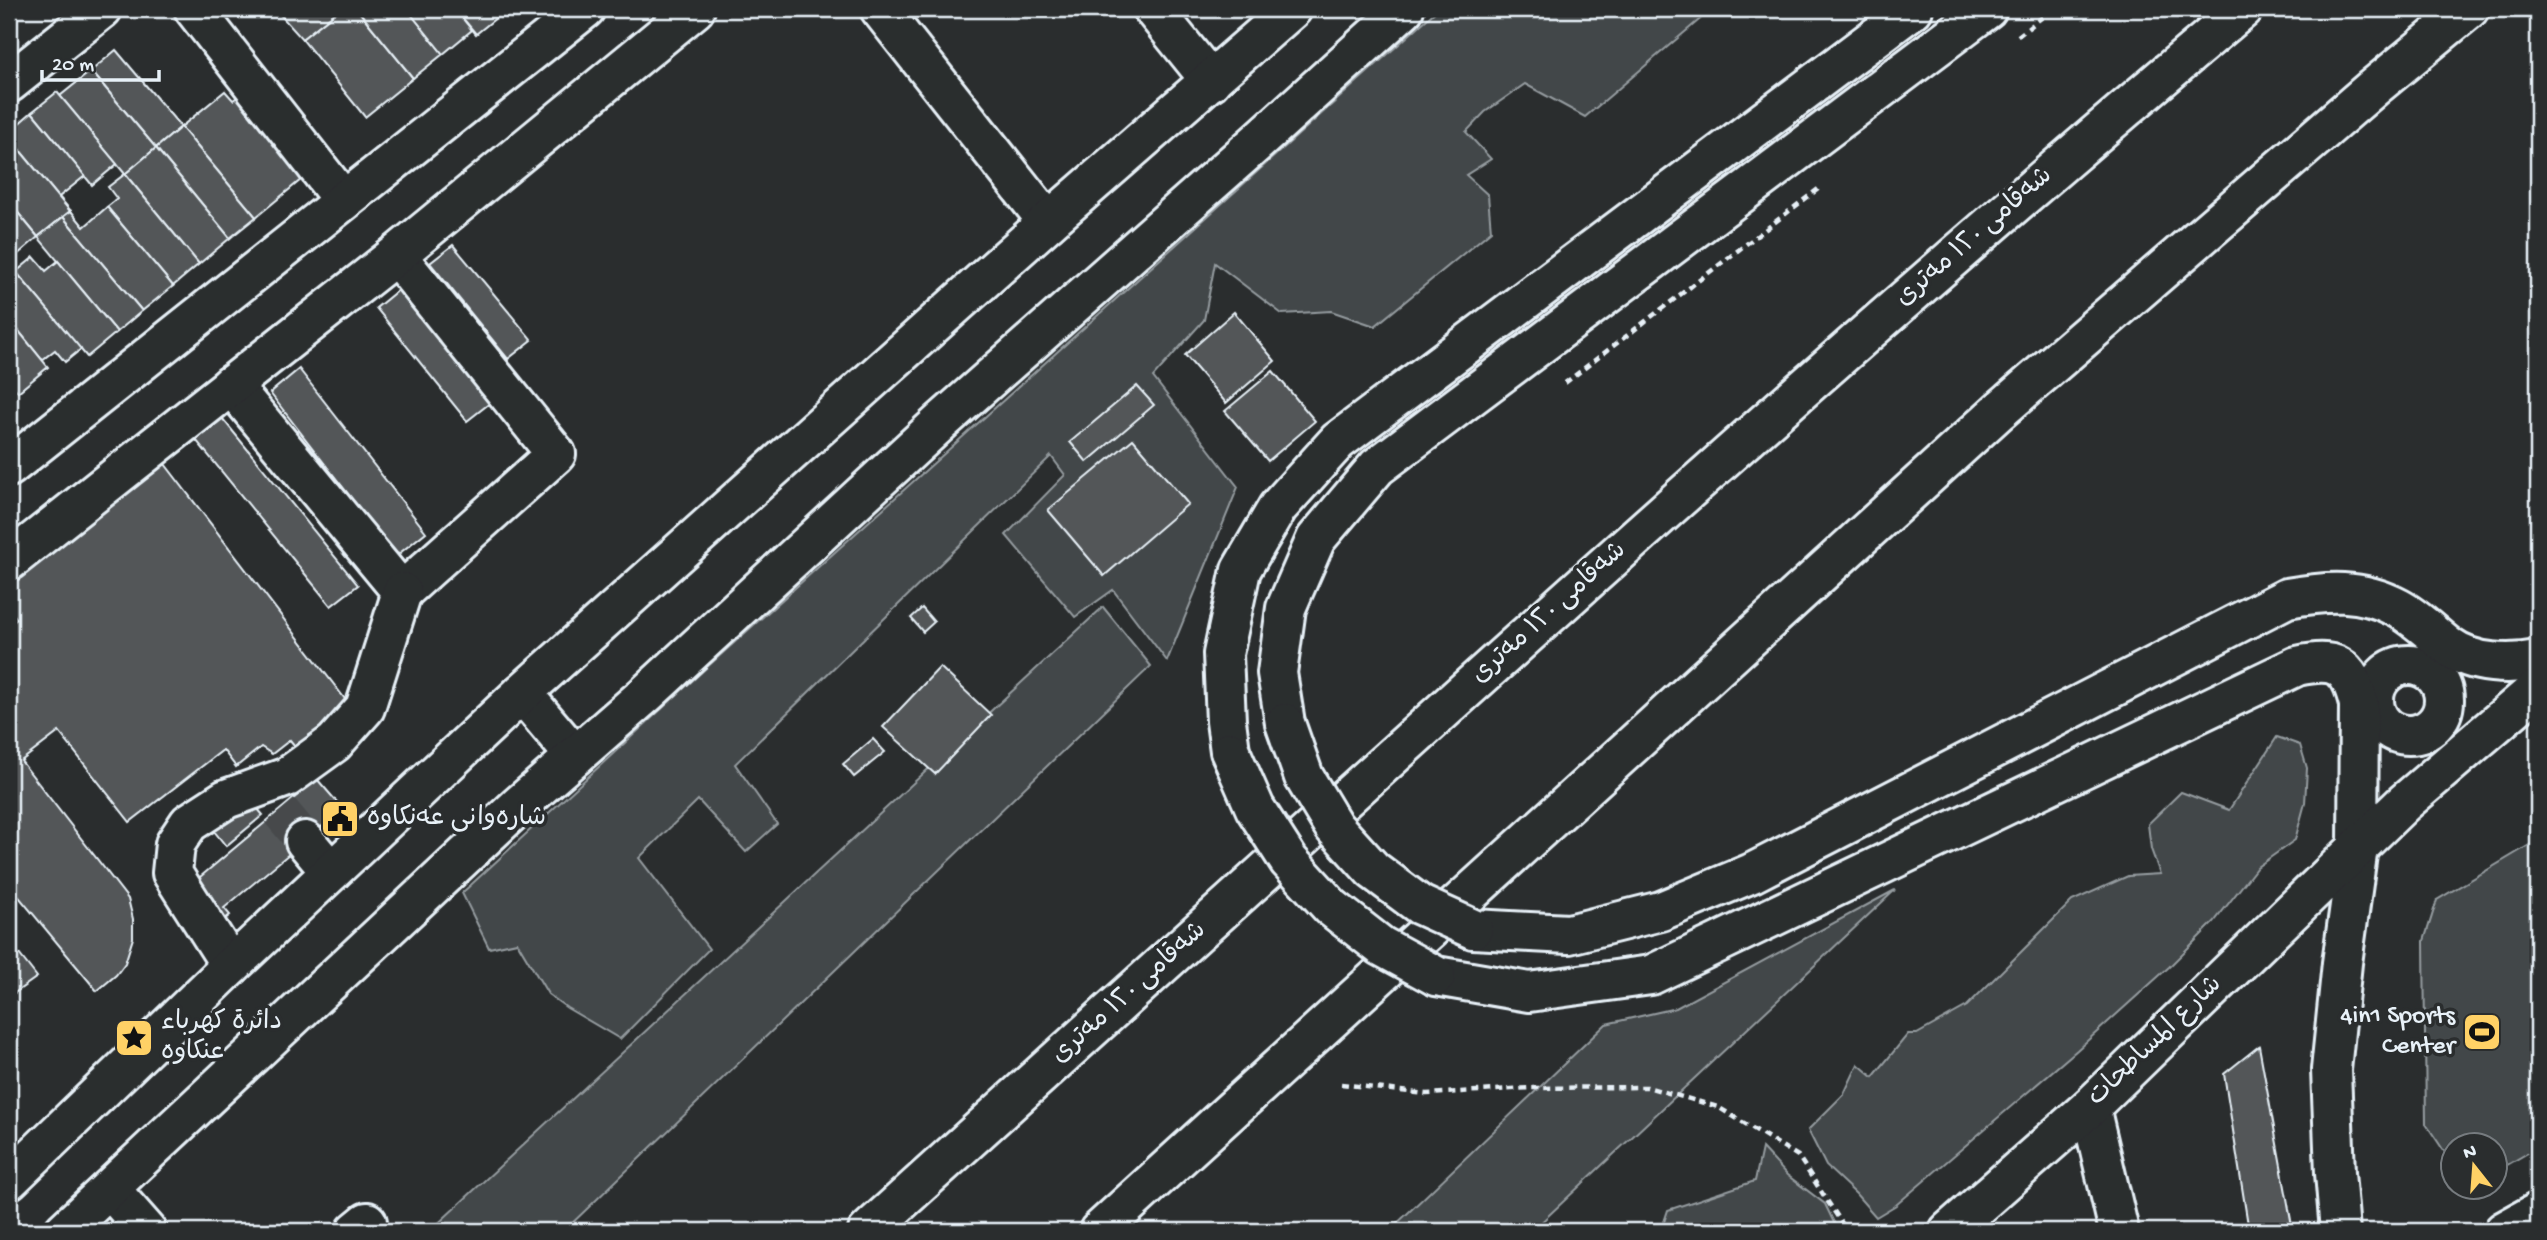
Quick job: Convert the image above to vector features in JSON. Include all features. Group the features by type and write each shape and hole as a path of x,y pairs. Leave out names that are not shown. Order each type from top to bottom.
{"main road":[{"path":"9,83 102,9"},
{"path":"194,9 343,200"},
{"path":"9,467 585,9"},
{"path":"9,561 396,255 695,9"},
{"path":"880,9 1048,222"},
{"path":"1153,9 1211,81"},
{"path":"9,1180 231,966 522,693 1048,222 1292,9"},
{"path":"64,1231 575,756 645,695 942,421 1244,155 1404,9"},
{"path":"1913,9 1338,441 1278,507 1241,570 1223,654 1230,751 1255,808 1289,860 1331,906 1381,946 1436,976 1529,992 1651,975 2297,666 2322,661 2336,664 2364,691 2381,721 2390,730 2402,734 2416,734 2431,727 2489,720 2526,699"},
{"path":"1987,9 1377,467 1316,539 1286,608 1277,673 1285,723 1304,777 1334,827 1373,870 1420,905 1473,929 1569,934 1661,911 1752,873 2287,598 2323,591 2360,594 2396,607 2452,649 2486,662 2523,663 2538,660"},
{"name":"شەقامی ١٢٠ مەتری","path":"868,1231 1618,553 2081,145 2243,9"},
{"path":"1099,1231 1999,411 2373,88 2469,9"},
{"path":"231,966 172,873 175,844 189,823 226,799 270,799 287,777 334,743 365,708 402,592 555,454 396,255"},
{"path":"231,385 402,592"},
{"path":"2426,627 2433,675"},
{"path":"2340,1231 2331,1070 2358,847 2359,704 2364,691 2378,684 2386,674 2409,665 2422,668 2433,675 2441,686 2444,699 2442,713 2431,727 2404,803"},
{"path":"522,693 575,756"},
{"name":"شارع المساطحات","path":"1949,1231 2090,1107 2404,803 2526,699"},
{"path":"305,841 331,872"},
{"path":"2090,1107 2119,1231"},
{"path":"110,1189 147,1231"},
{"path":"2504,1231 2538,1212"}],"path":[{"path":"2007,44 2053,9"},
{"path":"1565,383 1830,180"},
{"path":"1341,1084 1426,1094 1530,1088 1647,1087 1718,1107 1798,1156 1847,1231"}],"shaded area":[{"path":"1438,9 1712,9 1585,117 1525,84 1485,112 1466,132 1491,159 1466,175 1488,195 1491,231 1375,326 1331,311 1282,314 1215,263 1204,320 1153,377 1238,487 1167,661 1113,590 1075,617 1006,535 1065,475 1051,456 735,764 777,824 746,852 698,800 639,858 709,949 620,1039 548,994 517,942 489,948 462,893 705,669"},
{"path":"1103,607 1151,666 564,1231 430,1231"},
{"path":"2277,737 2300,745 2307,768 2305,803 2295,840 2257,867 2214,922 2169,967 2077,1050 1896,1205 1876,1217 1826,1166 1808,1130 1844,1094 1858,1064 1873,1077 1908,1034 1917,1034 1967,1006 2072,901 2128,876 2160,874 2151,849 2148,824 2181,792 2229,810"},
{"name":"4in1 Sports Center","path":"2538,840 2538,1147 2508,1164 2508,1132 2438,1132 2438,1142 2426,1124 2424,941 2437,900"},
{"path":"1895,890 1532,1231 1389,1231 1606,1024 1676,1008"},
{"path":"1762,1148 1787,1175 1825,1204 1838,1231 1661,1231 1668,1210 1755,1181"}],"building":[{"path":"275,9 340,9 302,39"},
{"path":"340,9 357,9 413,78 365,117 302,39"},
{"path":"357,9 407,9 443,54 413,78"},
{"path":"407,9 455,9 472,30 443,54"},
{"path":"455,9 507,9 476,34"},
{"path":"116,50 181,127 156,148 91,71"},
{"path":"91,71 156,148 125,174 60,96"},
{"path":"225,91 233,100 242,94 308,174 256,217 181,127"},
{"path":"57,92 117,164 92,185 32,112"},
{"path":"32,112 85,176 59,197 71,211 70,211 9,137 9,132"},
{"path":"181,127 256,217 230,238 156,148"},
{"path":"9,137 70,211 38,237 9,202"},
{"path":"156,148 230,238 199,264 125,174"},
{"path":"125,174 199,264 173,286 107,207 117,199 108,187"},
{"path":"9,202 38,237 9,262"},
{"path":"107,207 173,286 142,311 63,217 71,211 84,227"},
{"path":"63,217 142,311 117,332 38,237"},
{"path":"453,245 532,340 508,359 430,263"},
{"path":"34,257 46,271 58,261 117,332 87,357 16,272"},
{"path":"16,272 81,349 65,362 55,350 42,360 9,319 9,278"},
{"path":"404,285 495,399 467,421 376,308"},
{"path":"1234,312 1275,361 1226,403 1185,355"},
{"path":"9,319 48,367 18,392 9,381"},
{"path":"299,369 426,532 396,556 270,393"},
{"path":"1273,371 1315,421 1268,461 1225,411"},
{"path":"1137,386 1154,405 1087,462 1070,442"},
{"path":"222,418 358,585 331,606 196,440"},
{"path":"1133,439 1188,504 1104,576 1048,510"},
{"path":"165,464 348,703 303,756 290,740 272,754 261,747 236,767 223,750 130,822 59,732 21,761 128,899 133,919 133,938 125,963 116,975 97,991 9,885 9,625 17,619 9,608 9,579"},
{"path":"922,608 934,622 923,632 911,618"},
{"path":"940,667 991,715 935,774 883,727"},
{"path":"873,739 885,752 854,777 843,764"},
{"path":"317,779 343,809 224,908 230,915 219,924 188,887"},
{"path":"251,801 263,815 226,846 214,831"},
{"path":"9,944 37,977 9,997"},
{"path":"2259,1046 2293,1231 2249,1231 2224,1074"}],"tunnel":[{"path":"280,811 305,841"}],"place":[{"name":"شارەوانی عەنکاوە","path":"340,819"},
{"name":"4in1 Sports Center","path":"2482,1032"},
{"name":"دائرة كهرباء عنكاوه","path":"134,1038"}]}
